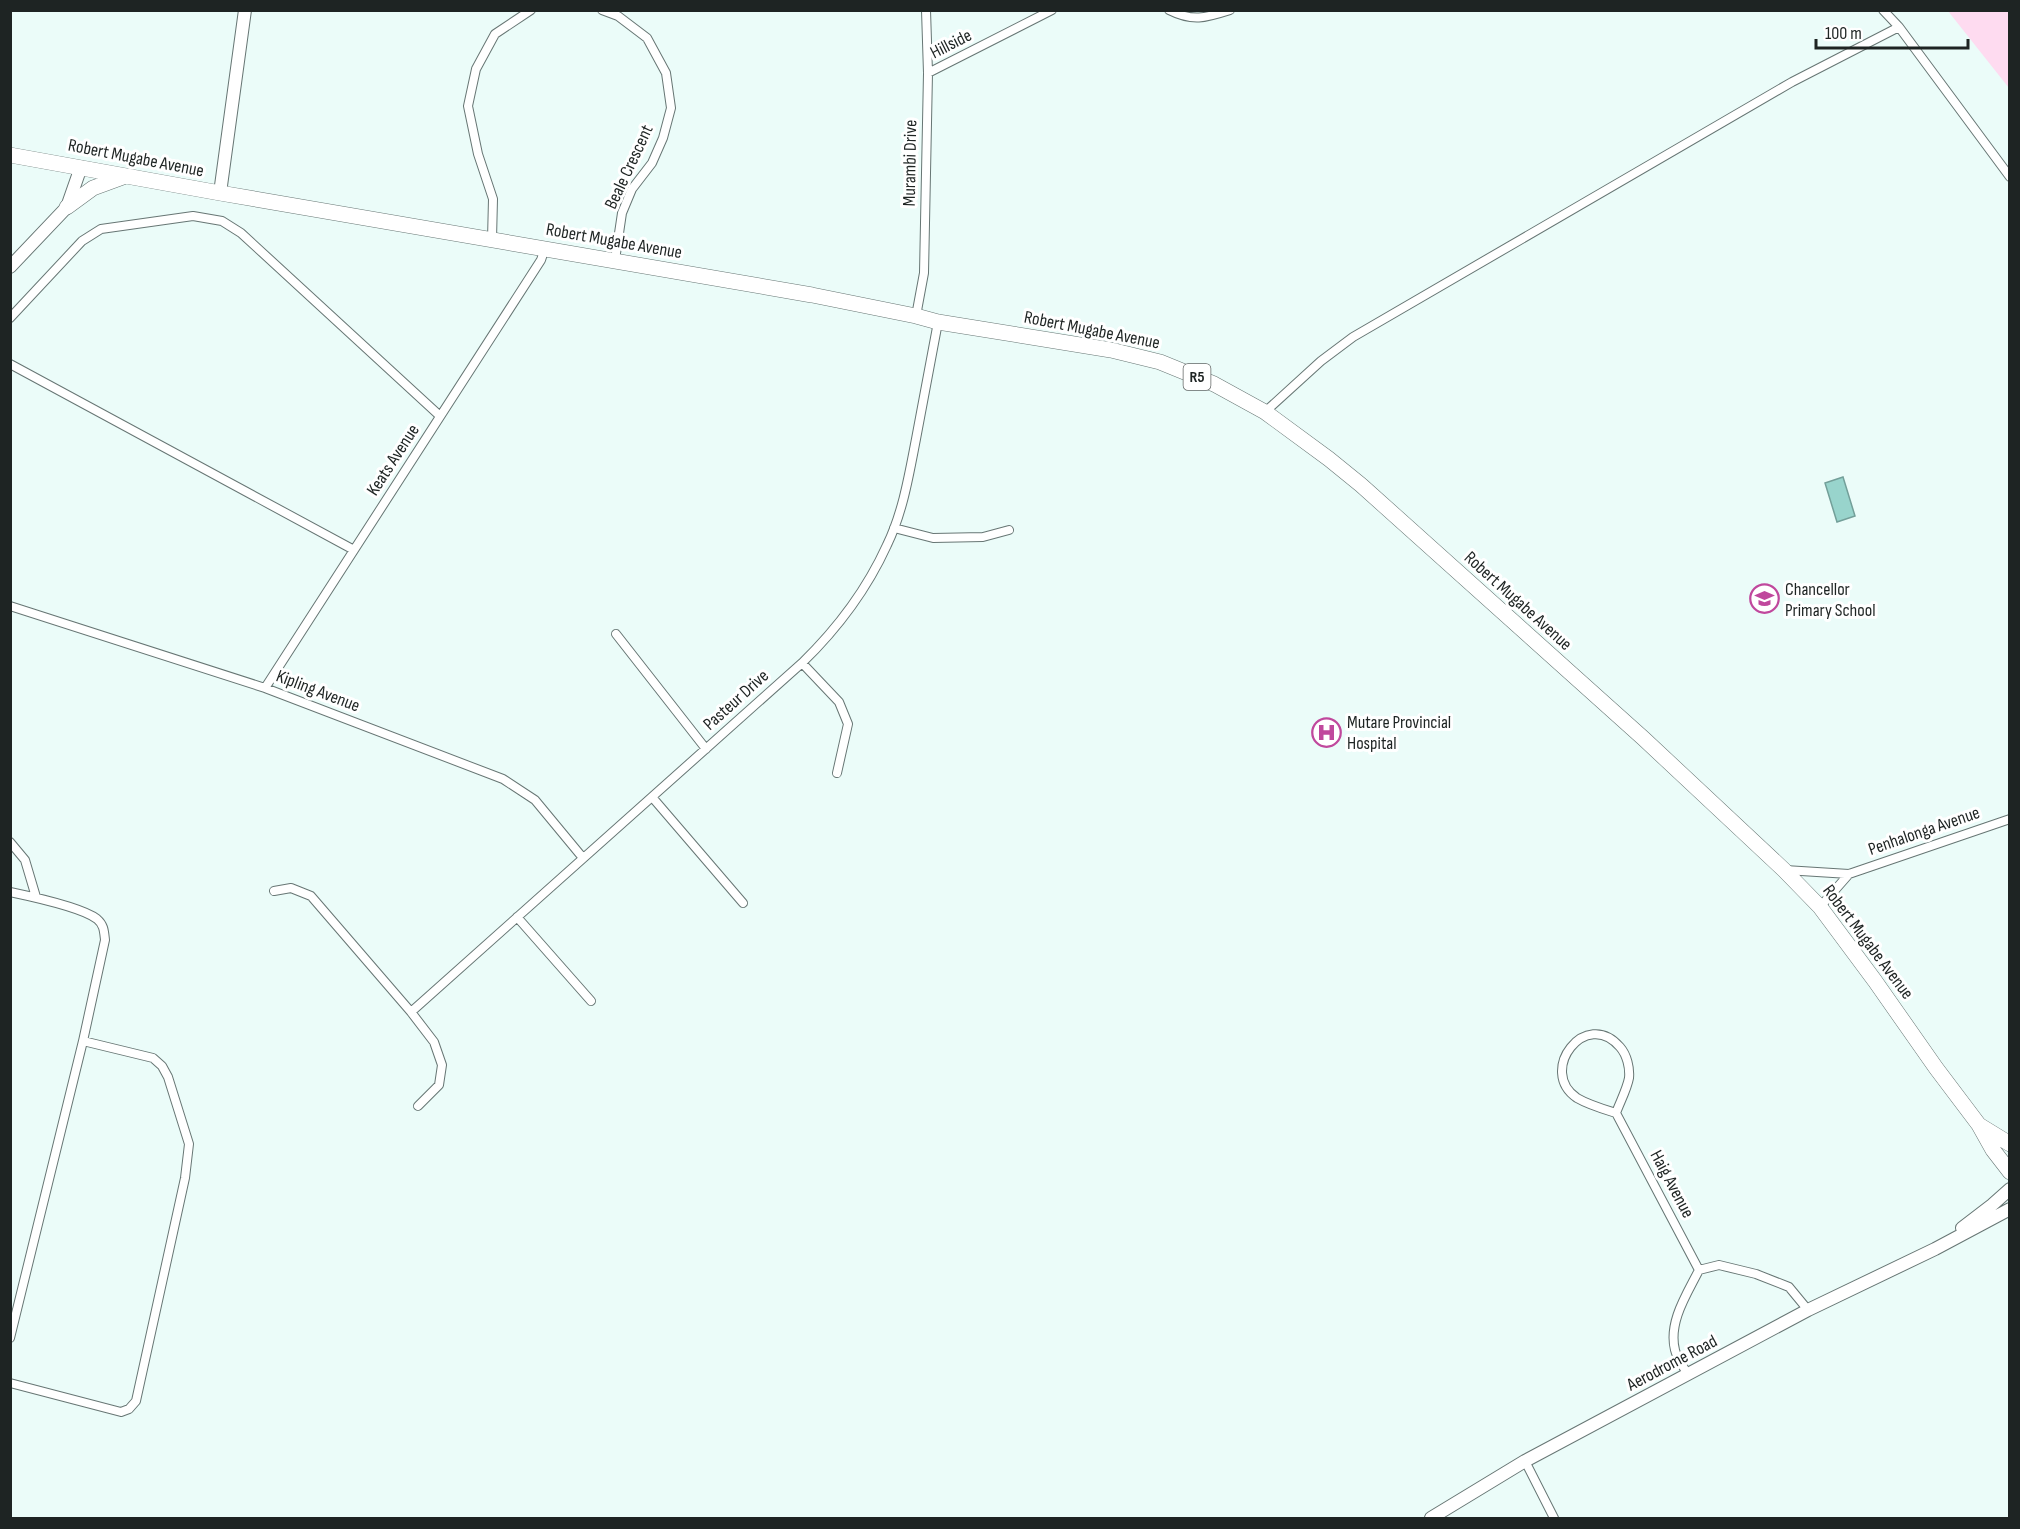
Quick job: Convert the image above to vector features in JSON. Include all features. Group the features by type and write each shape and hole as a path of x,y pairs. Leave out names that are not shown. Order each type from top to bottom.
{"highway":[{"name":"Robert Mugabe Avenue","path":"10,154 220,193 615,260 938,322 1111,350 1160,362 1214,384 1264,412 1299,436 1361,485 1643,738 1784,870 1820,907 1979,1125 1993,1150 2010,1172"},
{"path":"66,207 93,188 126,176"},
{"name":"Robert Mugabe Avenue","path":"1979,1125 2010,1144"}],"street":[{"path":"220,193 245,10"},
{"path":"492,239 493,198 478,154 468,106 476,69 495,34 531,10"},
{"name":"Beale Crescent","path":"602,10 618,16 646,38 666,73 671,108 663,138 652,163 632,189 622,213 615,260"},
{"name":"Murambi Drive","path":"916,316 924,273 928,73 926,10"},
{"name":"Hillside","path":"928,73 1052,10"},
{"path":"1169,10 1182,17 1202,19 1230,10"},
{"path":"1883,10 1899,27 2010,177"},
{"path":"1264,412 1321,361 1353,337 1792,82 1899,27"},
{"path":"10,267 66,207 81,167"},
{"path":"10,318 82,242 101,229 193,216 222,221 241,233 440,416"},
{"name":"Keats Avenue","path":"265,688 541,260 545,248"},
{"name":"Pasteur Drive","path":"411,1011 823,642 861,591 887,546 894,528 905,496 938,322"},
{"path":"10,364 354,550"},
{"path":"894,528 933,538 983,537 1009,530"},
{"name":"Kipling Avenue","path":"10,606 265,688 502,779 535,800 583,858"},
{"path":"616,634 706,748"},
{"path":"802,663 839,702 848,724 837,773"},
{"path":"652,797 742,903"},
{"name":"Penhalonga Avenue","path":"1784,870 1849,874 2010,819"},
{"path":"10,842 25,860 36,897"},
{"name":"Penhalonga Avenue","path":"1820,907 1849,874"},
{"path":"274,891 291,888 311,896 411,1011 434,1042 442,1065 439,1085 418,1106"},
{"path":"10,892 36,897 96,918 104,928 105,940 83,1041 14,1312 10,1338"},
{"path":"517,917 591,1001"},
{"path":"1591,1034 1605,1035 1616,1042 1626,1054 1629,1077 1616,1113 1576,1097 1567,1088 1561,1071 1565,1054 1576,1041 1591,1034"},
{"path":"10,1383 121,1412 129,1409 136,1401 185,1178 189,1144 168,1077 162,1066 153,1058 83,1041"},
{"name":"Haig Avenue","path":"1616,1113 1699,1270"},
{"name":"Aerodrome Road","path":"1935,1249 1992,1206 2010,1189"},
{"name":"Aerodrome Road","path":"1431,1518 1525,1461 1808,1310 1935,1249 2010,1209"},
{"path":"1688,1375 1675,1351 1673,1333 1677,1314 1699,1270 1719,1265 1756,1274 1789,1287 1808,1310"},
{"path":"1525,1461 1554,1518"}],"shaded area":[{"path":"1948,11 2009,11 2009,88"}],"water":[{"path":"1843,477 1855,516 1837,522 1825,483"}],"place":[{"name":"Chancellor Primary School","path":"1764,599"},
{"name":"Mutare Provincial Hospital","path":"1326,732"}]}
